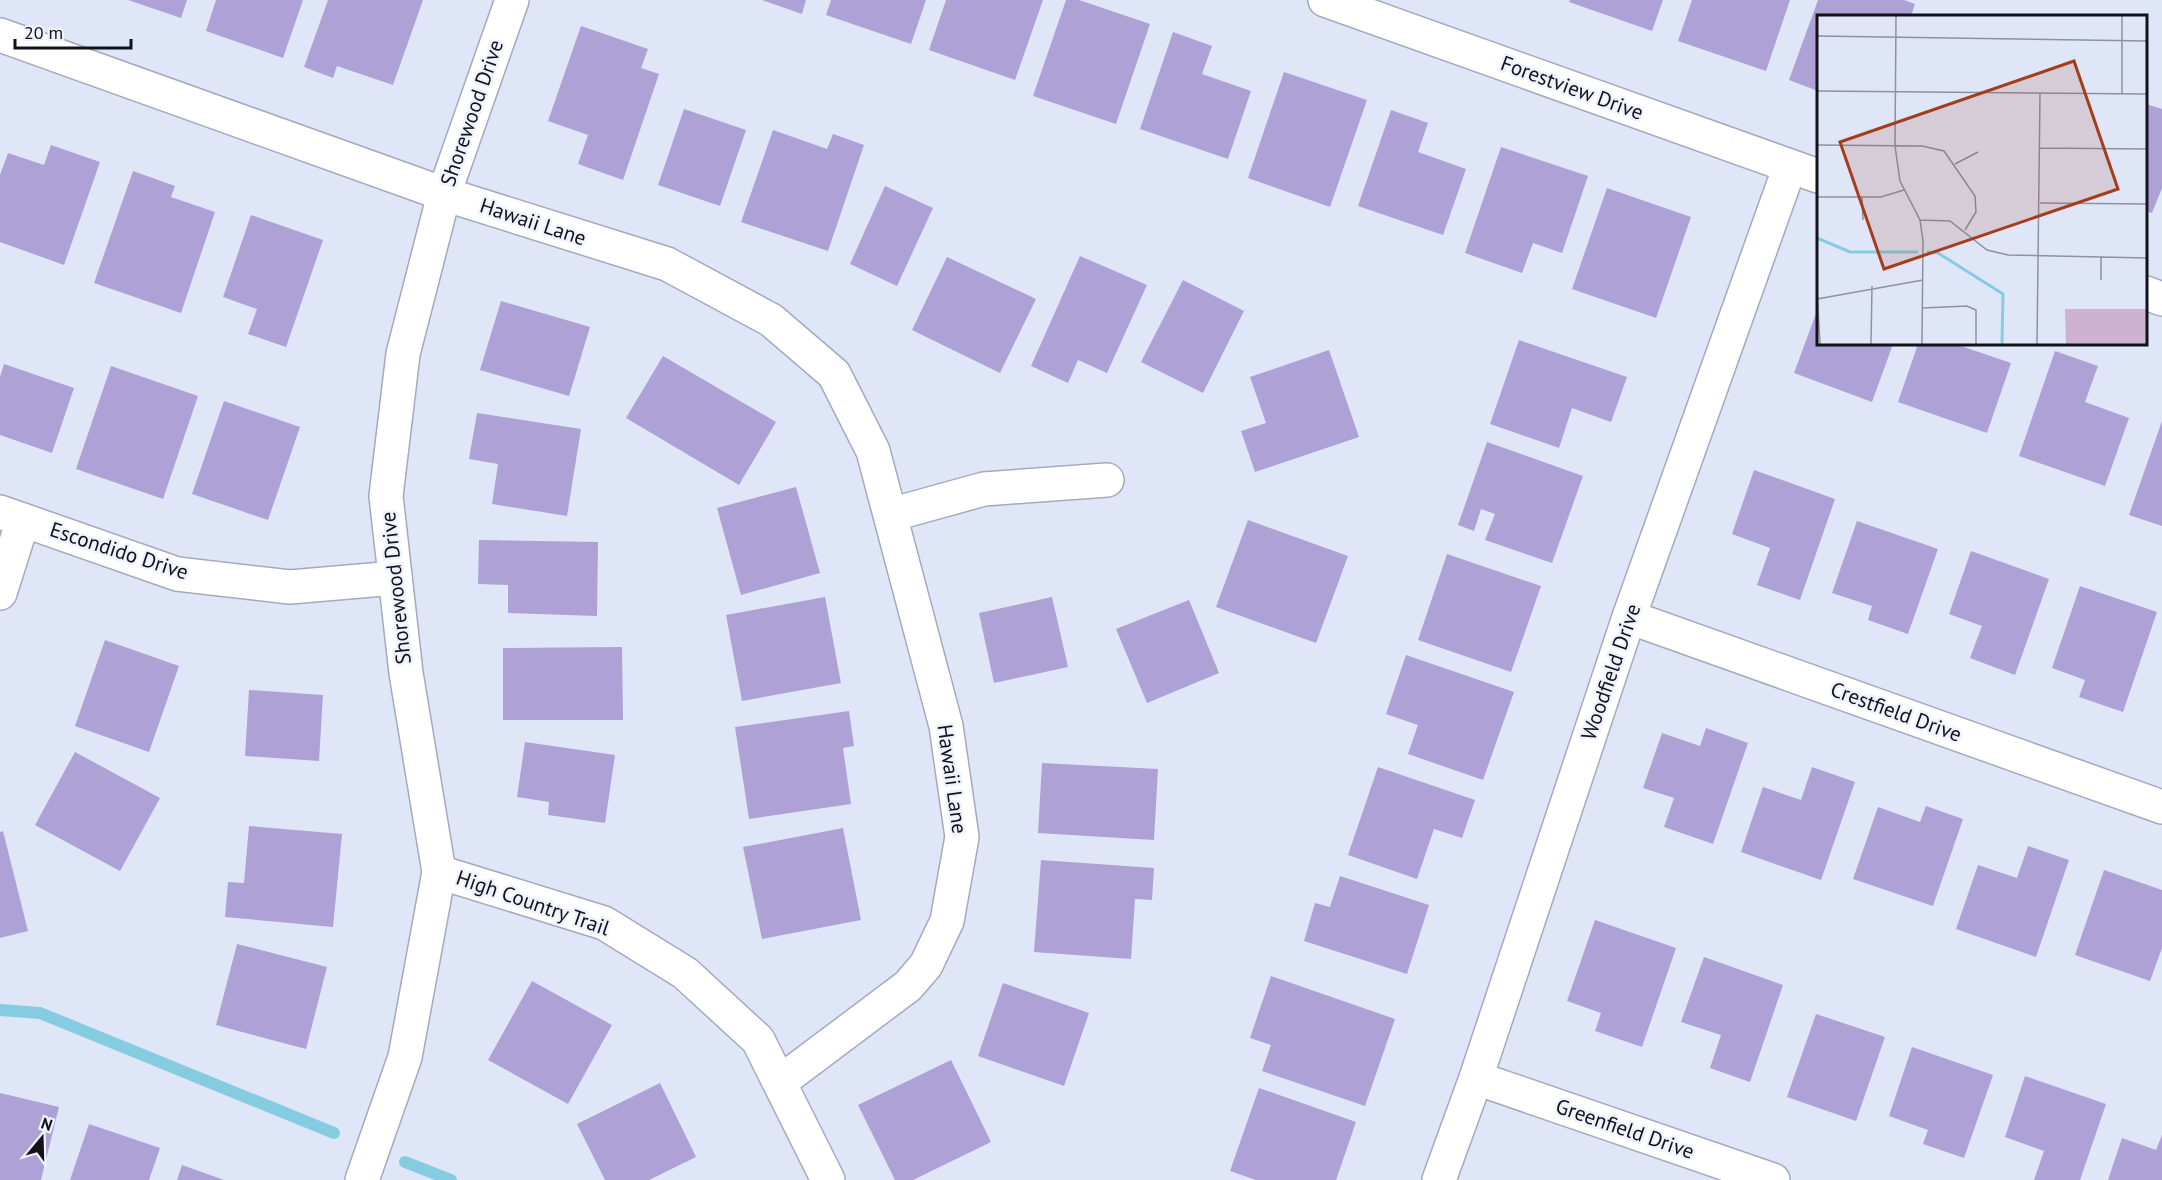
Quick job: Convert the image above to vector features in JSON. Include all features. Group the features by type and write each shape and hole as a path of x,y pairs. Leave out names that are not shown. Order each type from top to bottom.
{"street":[{"name":"Shorewood Drive","path":"362,1180 405,1057 439,872 406,673 386,496 403,354 444,194 512,0"},
{"name":"Forestview Drive","path":"1325,0 1804,171"},
{"name":"Hawaii Lane","path":"0,35 444,194 667,264 771,320 834,374 873,451 946,726 962,837 947,921 926,965 908,986 780,1083"},
{"name":"Woodfield Drive","path":"1439,1180 1476,1078 1629,617 1804,171"},
{"path":"2147,295 2162,299"},
{"path":"890,515 984,489 1107,480"},
{"name":"Escondido Drive","path":"0,593 11,516 177,574 290,587 395,578"},
{"name":"Crestfield Drive","path":"1629,617 2162,807"},
{"name":"High Country Trail","path":"439,872 604,923 685,973 758,1040 828,1180"},
{"name":"Greenfield Drive","path":"1476,1078 1773,1180"}],"building":[{"path":"128,0 187,0 181,18"},
{"path":"216,0 303,0 283,58 206,31"},
{"path":"328,0 423,0 393,85 337,66 333,78 304,67"},
{"path":"762,0 806,0 802,14"},
{"path":"831,0 926,0 911,44 826,15"},
{"path":"946,0 1043,0 1015,80 929,50"},
{"path":"1066,0 1079,0 1150,24 1116,124 1033,96"},
{"path":"1570,0 1663,0 1652,31 1569,2"},
{"path":"1692,0 1790,0 1766,71 1678,41"},
{"path":"1818,0 1904,0 1915,4 1911,15 1817,15 1817,91 1789,80"},
{"path":"581,26 648,49 641,68 659,74 623,180 578,164 588,135 548,121"},
{"path":"1173,32 1212,46 1202,74 1251,91 1228,159 1140,129"},
{"path":"1284,72 1367,100 1330,207 1248,178"},
{"path":"2147,104 2162,109 2162,188 2152,213 2147,211"},
{"path":"684,109 746,130 720,206 658,185"},
{"path":"1391,110 1428,123 1418,152 1466,169 1443,235 1358,206"},
{"path":"773,130 827,149 833,134 864,145 828,251 741,222"},
{"path":"51,145 100,162 64,265 0,242 0,175 8,153 44,165"},
{"path":"1501,147 1588,176 1562,253 1533,243 1522,273 1465,253"},
{"path":"133,171 175,186 171,197 215,212 181,313 94,283"},
{"path":"885,186 933,208 897,286 850,264"},
{"path":"1607,188 1691,217 1656,318 1572,289"},
{"path":"251,215 323,240 286,347 248,334 257,309 223,297"},
{"path":"1080,256 1147,285 1107,373 1078,360 1068,383 1031,366"},
{"path":"947,257 1036,299 1000,373 912,330"},
{"path":"1183,280 1244,311 1203,393 1141,362"},
{"path":"501,301 590,327 569,396 480,370"},
{"path":"1817,311 1817,345 1893,345 1872,402 1794,373"},
{"path":"1519,340 1627,377 1611,422 1572,408 1559,448 1490,424"},
{"path":"1918,345 1962,345 2011,363 1987,433 1898,402"},
{"path":"1329,350 1359,437 1255,472 1241,431 1266,423 1250,377"},
{"path":"2055,351 2098,366 2085,402 2129,418 2105,486 2019,456"},
{"path":"663,356 776,422 739,485 626,418"},
{"path":"4,364 74,388 52,453 0,435 0,377"},
{"path":"111,366 198,396 163,499 76,469"},
{"path":"224,401 300,427 268,520 192,494"},
{"path":"477,413 581,429 567,516 492,504 498,464 469,459"},
{"path":"2162,421 2162,526 2129,515"},
{"path":"1487,442 1583,476 1552,563 1485,540 1495,514 1481,509 1474,531 1458,525"},
{"path":"1754,470 1835,499 1800,600 1757,585 1770,548 1732,534"},
{"path":"796,487 820,573 741,595 717,508"},
{"path":"1248,520 1348,556 1316,643 1216,607"},
{"path":"1857,521 1938,549 1908,634 1868,620 1872,606 1832,593"},
{"path":"479,540 598,542 597,616 508,613 508,585 478,584"},
{"path":"1971,551 2049,579 2015,675 1970,658 1982,626 1949,614"},
{"path":"1447,554 1541,586 1511,672 1418,640"},
{"path":"2080,586 2157,612 2123,712 2079,697 2085,680 2052,668"},
{"path":"825,597 841,683 742,701 726,615"},
{"path":"1052,597 1068,667 994,683 979,613"},
{"path":"1189,600 1219,673 1147,703 1116,629"},
{"path":"105,640 179,666 149,752 75,726"},
{"path":"622,647 623,720 503,720 503,648"},
{"path":"1406,655 1514,692 1483,780 1408,754 1418,725 1386,714"},
{"path":"249,690 323,695 319,761 245,756"},
{"path":"849,711 854,746 843,748 851,804 749,819 735,727"},
{"path":"1706,728 1748,743 1713,844 1664,827 1674,798 1643,788 1662,733 1700,746"},
{"path":"525,742 615,755 605,823 548,815 549,802 517,797"},
{"path":"75,752 160,798 120,871 35,825"},
{"path":"1042,763 1158,769 1154,840 1038,833"},
{"path":"1378,767 1475,800 1462,838 1434,829 1417,879 1348,855"},
{"path":"1812,767 1855,782 1821,880 1741,852 1763,787 1801,800"},
{"path":"1926,806 1963,819 1933,906 1853,879 1878,807 1920,822"},
{"path":"249,826 342,834 333,927 225,917 228,882 244,883"},
{"path":"843,828 861,920 762,939 743,847"},
{"path":"3,831 28,931 0,938 0,832"},
{"path":"2028,846 2069,860 2036,957 1956,929 1978,865 2017,878"},
{"path":"1041,860 1154,868 1152,900 1135,899 1131,959 1034,952"},
{"path":"2104,870 2162,890 2162,948 2150,981 2075,955"},
{"path":"1340,876 1429,905 1407,974 1304,941 1315,903 1330,907"},
{"path":"1595,920 1676,948 1642,1047 1595,1031 1601,1013 1567,1001"},
{"path":"237,944 327,967 306,1049 216,1025"},
{"path":"1704,957 1783,985 1750,1082 1710,1068 1721,1035 1681,1022"},
{"path":"1271,976 1395,1019 1365,1106 1262,1071 1271,1045 1250,1038"},
{"path":"532,981 612,1025 568,1104 488,1060"},
{"path":"1003,983 1089,1013 1064,1086 978,1056"},
{"path":"1816,1014 1885,1037 1856,1121 1787,1097"},
{"path":"1912,1047 1993,1075 1964,1158 1923,1144 1928,1130 1889,1116"},
{"path":"951,1060 991,1142 913,1180 895,1180 858,1105"},
{"path":"2025,1076 2106,1104 2080,1180 2034,1180 2044,1151 2005,1137"},
{"path":"660,1083 696,1157 649,1180 605,1180 577,1124"},
{"path":"1259,1088 1356,1122 1336,1180 1256,1180 1230,1171"},
{"path":"0,1093 59,1107 41,1180 0,1180"},
{"path":"89,1124 160,1148 149,1180 70,1180"},
{"path":"2162,1135 2162,1180 2108,1180 2122,1138 2156,1150"},
{"path":"182,1165 224,1180 177,1180"}],"waterway":[{"path":"0,1010 40,1013 334,1133"},
{"path":"405,1162 451,1180"}]}
